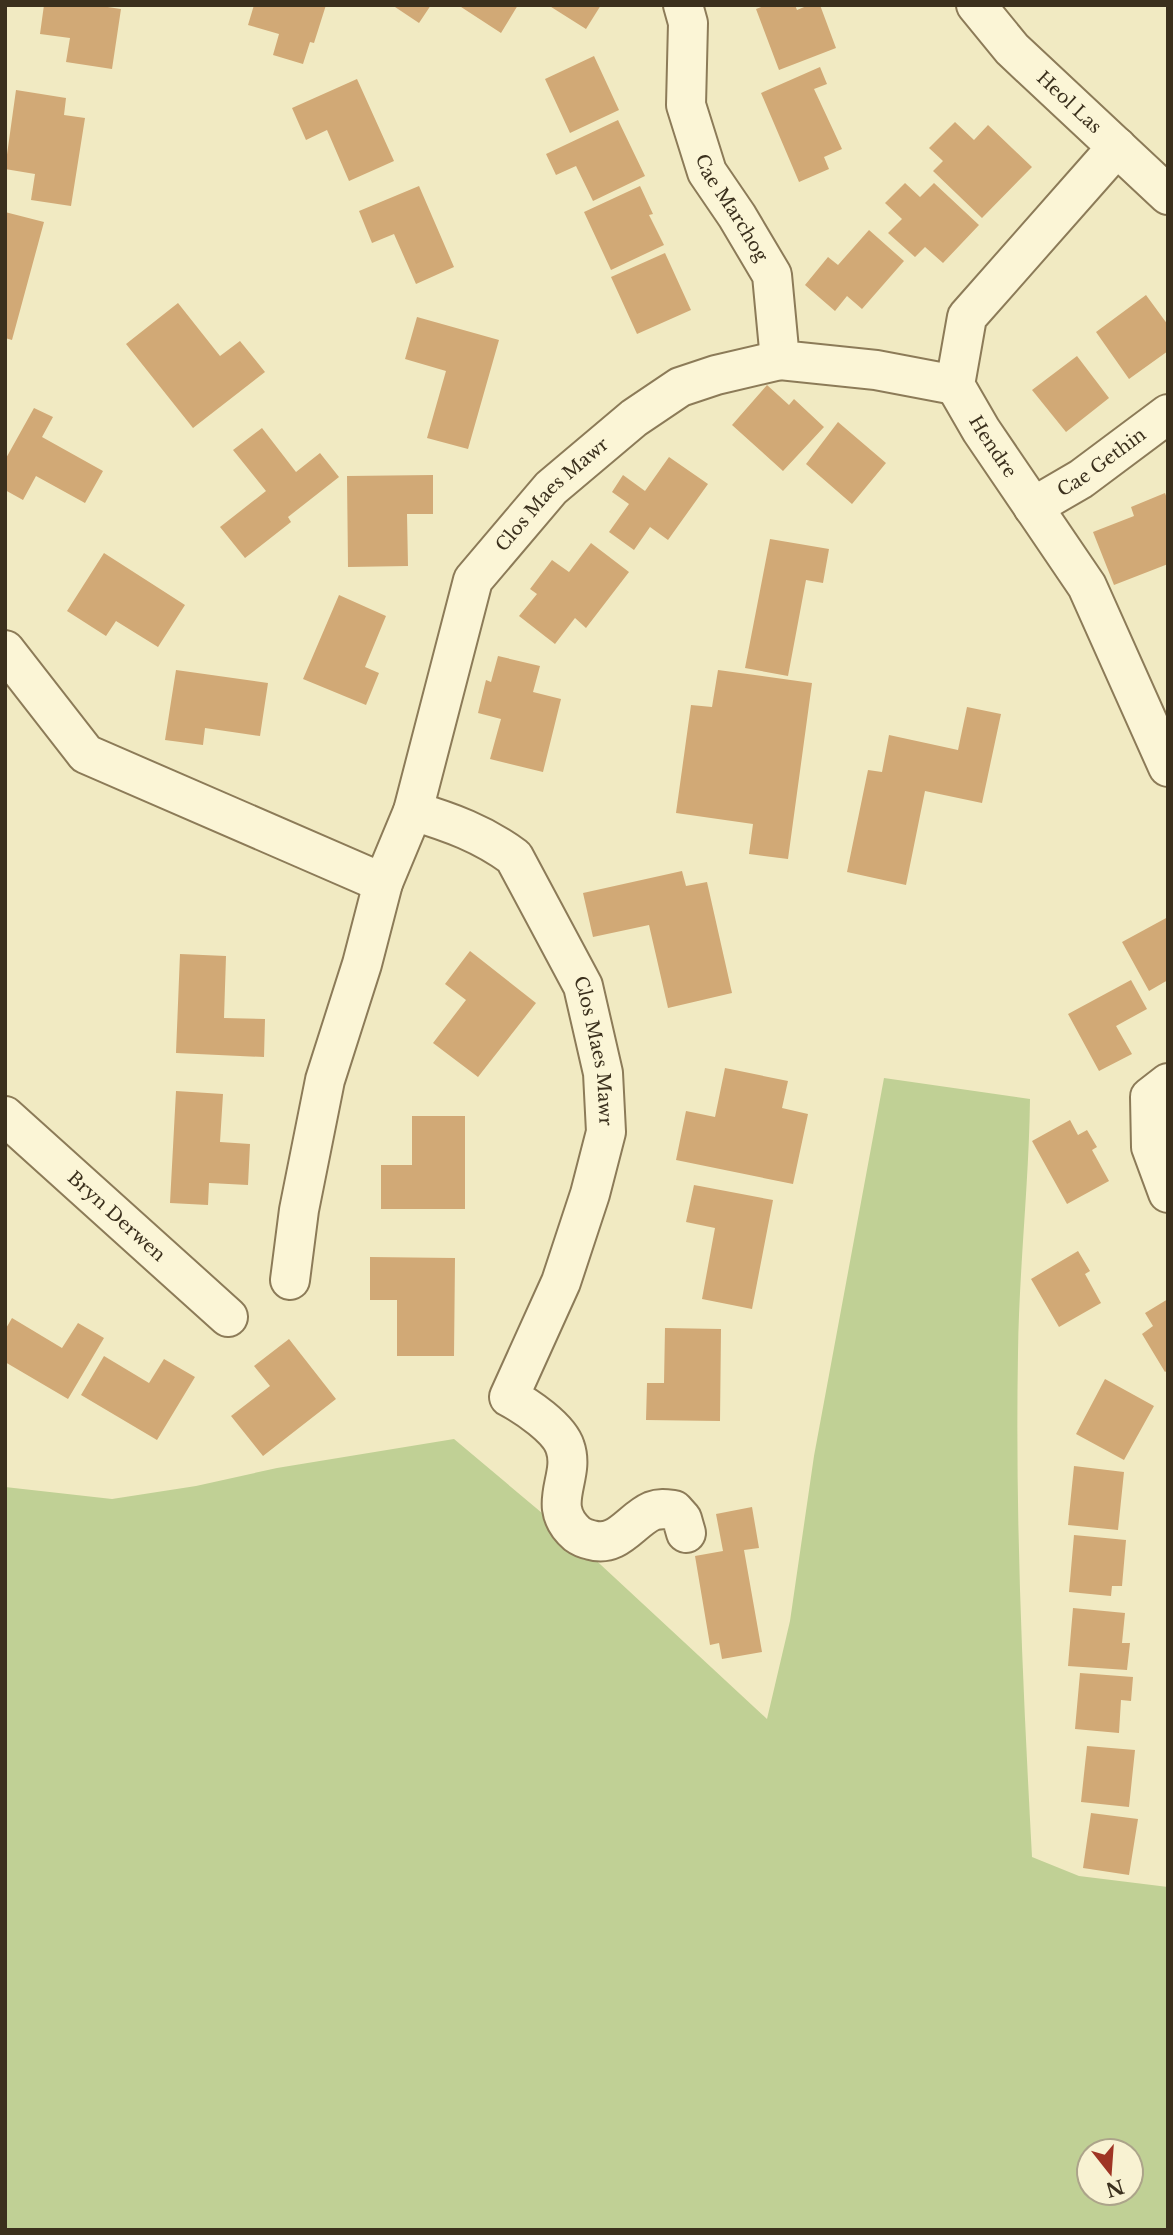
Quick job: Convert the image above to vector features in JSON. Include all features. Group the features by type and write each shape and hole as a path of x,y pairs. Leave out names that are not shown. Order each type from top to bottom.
{"street":[{"name":"Cae Marchog","path":"683,5 688,23 686,105 707,172 772,275 780,360"},
{"name":"Heol Las","path":"976,5 1012,49 1168,195"},
{"path":"780,360 876,370 955,385 967,317 1118,147"},
{"name":"Clos Maes Mawr","path":"290,1280 299,1210 324,1080 362,964 383,883 413,811 473,580 551,488 634,418 680,387 716,375 780,360"},
{"name":"Hendre","path":"955,385 981,430 1087,586 1168,767"},
{"name":"Cae Gethin","path":"1033,507 1081,479 1168,414"},
{"path":"5,650 86,754 383,883"},
{"name":"Clos Maes Mawr","path":"413,811 473,832 514,857 583,986 603,1073 606,1132 590,1194 561,1282 509,1397 522,1403 556,1433 565,1447 567,1466 561,1493 561,1509 569,1525 579,1536 595,1541 609,1541 649,1512 661,1509 674,1510 682,1519 686,1533"},
{"path":"1168,1083 1150,1097 1151,1147 1168,1192"},
{"name":"Bryn Derwen","path":"11,1133 228,1317"}],"green space":[{"path":"884,1078 1030,1099 1017,1416 1020,1605 1032,1857 1079,1876 1168,1887 1168,2230 5,2230 5,1487 112,1499 454,1439 573,1539 767,1719 790,1621 814,1456"}],"building":[{"path":"44,5 94,5 121,9 112,69 66,62 70,38 40,34"},
{"path":"254,5 326,5 314,43 310,42 303,64 273,55 279,34 248,25"},
{"path":"392,5 431,5 419,23"},
{"path":"458,5 518,5 501,33"},
{"path":"548,5 601,5 586,29"},
{"path":"767,5 795,5 797,10 809,5 820,5 836,48 779,70 756,9"},
{"path":"594,56 619,110 570,133 545,79"},
{"path":"820,67 827,84 814,89 842,149 824,157 829,169 799,182 761,93"},
{"path":"357,79 394,161 349,181 327,130 306,140 292,108"},
{"path":"16,90 66,98 64,115 85,118 71,206 31,200 35,174 5,169"},
{"path":"618,120 645,176 593,201 576,166 556,175 546,154"},
{"path":"955,122 974,140 988,125 1032,167 982,218 933,171 943,161 929,148"},
{"path":"905,183 920,197 934,183 979,225 943,263 925,247 915,257 888,233 902,219 885,203"},
{"path":"419,186 454,267 416,284 394,234 372,243 359,211"},
{"path":"640,186 653,214 649,215 664,245 611,270 584,212"},
{"path":"5,212 44,222 12,340 5,338"},
{"path":"869,230 904,261 862,309 847,296 835,311 805,285 828,257 838,265"},
{"path":"665,253 691,310 637,334 611,277"},
{"path":"1146,295 1168,325 1168,351 1129,379 1096,332"},
{"path":"178,303 220,356 240,341 265,372 193,428 126,344"},
{"path":"417,317 499,340 468,449 427,438 446,371 405,359"},
{"path":"1077,356 1109,398 1066,432 1032,390"},
{"path":"767,385 789,405 794,399 824,427 783,471 732,425"},
{"path":"34,408 53,417 42,437 103,471 85,503 36,476 23,500 5,490 5,460"},
{"path":"838,422 886,463 852,504 806,464"},
{"path":"262,428 296,472 320,453 339,477 288,517 291,522 245,558 220,527 266,491 233,450"},
{"path":"669,457 708,484 668,540 650,527 634,550 609,532 629,504 612,492 623,475 645,491"},
{"path":"433,475 433,514 407,514 408,566 348,567 347,476"},
{"path":"1165,493 1168,501 1168,564 1114,585 1093,532 1134,516 1131,507"},
{"path":"770,539 829,549 823,583 806,580 788,676 745,668"},
{"path":"591,543 629,572 586,628 575,618 555,644 519,616 537,594 530,589 552,560 569,572"},
{"path":"104,553 185,605 158,647 116,621 106,636 67,611"},
{"path":"339,595 386,616 365,667 379,673 366,705 303,679"},
{"path":"498,656 540,666 533,692 561,699 543,772 490,759 501,719 478,713 486,680 491,682"},
{"path":"176,670 268,683 260,736 205,728 203,745 165,740"},
{"path":"718,670 812,683 788,859 749,854 753,824 676,813 691,705 712,707"},
{"path":"967,707 1001,714 982,803 925,791 906,885 847,872 868,770 882,772 889,735 958,750"},
{"path":"682,871 686,886 707,882 732,993 668,1008 649,925 593,937 583,893"},
{"path":"1168,917 1168,980 1149,991 1122,942"},
{"path":"470,951 536,1003 478,1077 433,1043 466,1000 445,984"},
{"path":"180,954 226,956 224,1018 265,1019 264,1057 176,1053"},
{"path":"1131,980 1147,1009 1116,1026 1132,1054 1099,1071 1068,1014"},
{"path":"725,1068 788,1081 782,1108 808,1114 793,1184 676,1160 686,1111 715,1117"},
{"path":"176,1091 223,1094 220,1142 250,1144 248,1185 209,1183 208,1205 170,1203"},
{"path":"412,1116 465,1116 465,1209 381,1209 381,1165 412,1165"},
{"path":"1070,1120 1078,1135 1087,1130 1097,1147 1092,1150 1109,1181 1067,1204 1032,1141"},
{"path":"694,1185 773,1200 752,1309 702,1299 715,1228 686,1222"},
{"path":"1078,1251 1090,1271 1085,1274 1101,1303 1059,1327 1031,1279"},
{"path":"370,1257 455,1258 454,1356 397,1356 397,1300 370,1300"},
{"path":"1168,1299 1168,1370 1165,1372 1142,1334 1153,1326 1145,1313"},
{"path":"12,1318 62,1348 78,1323 104,1338 68,1399 5,1362 5,1330"},
{"path":"665,1328 721,1329 720,1421 646,1420 647,1383 664,1383"},
{"path":"289,1339 336,1399 263,1456 231,1416 270,1386 254,1366"},
{"path":"104,1356 149,1383 164,1359 195,1377 157,1440 81,1395"},
{"path":"1105,1379 1154,1406 1124,1460 1076,1434"},
{"path":"1074,1466 1124,1472 1118,1530 1068,1525"},
{"path":"752,1507 759,1548 744,1550 762,1652 722,1659 719,1643 710,1645 695,1556 723,1551 716,1514"},
{"path":"1074,1535 1126,1540 1122,1586 1112,1586 1111,1596 1069,1592"},
{"path":"1073,1608 1125,1613 1122,1643 1130,1643 1127,1670 1068,1666"},
{"path":"1080,1673 1133,1677 1131,1701 1121,1700 1119,1733 1075,1729"},
{"path":"1087,1746 1135,1750 1129,1807 1081,1802"},
{"path":"1091,1813 1138,1819 1129,1875 1083,1868"}]}
